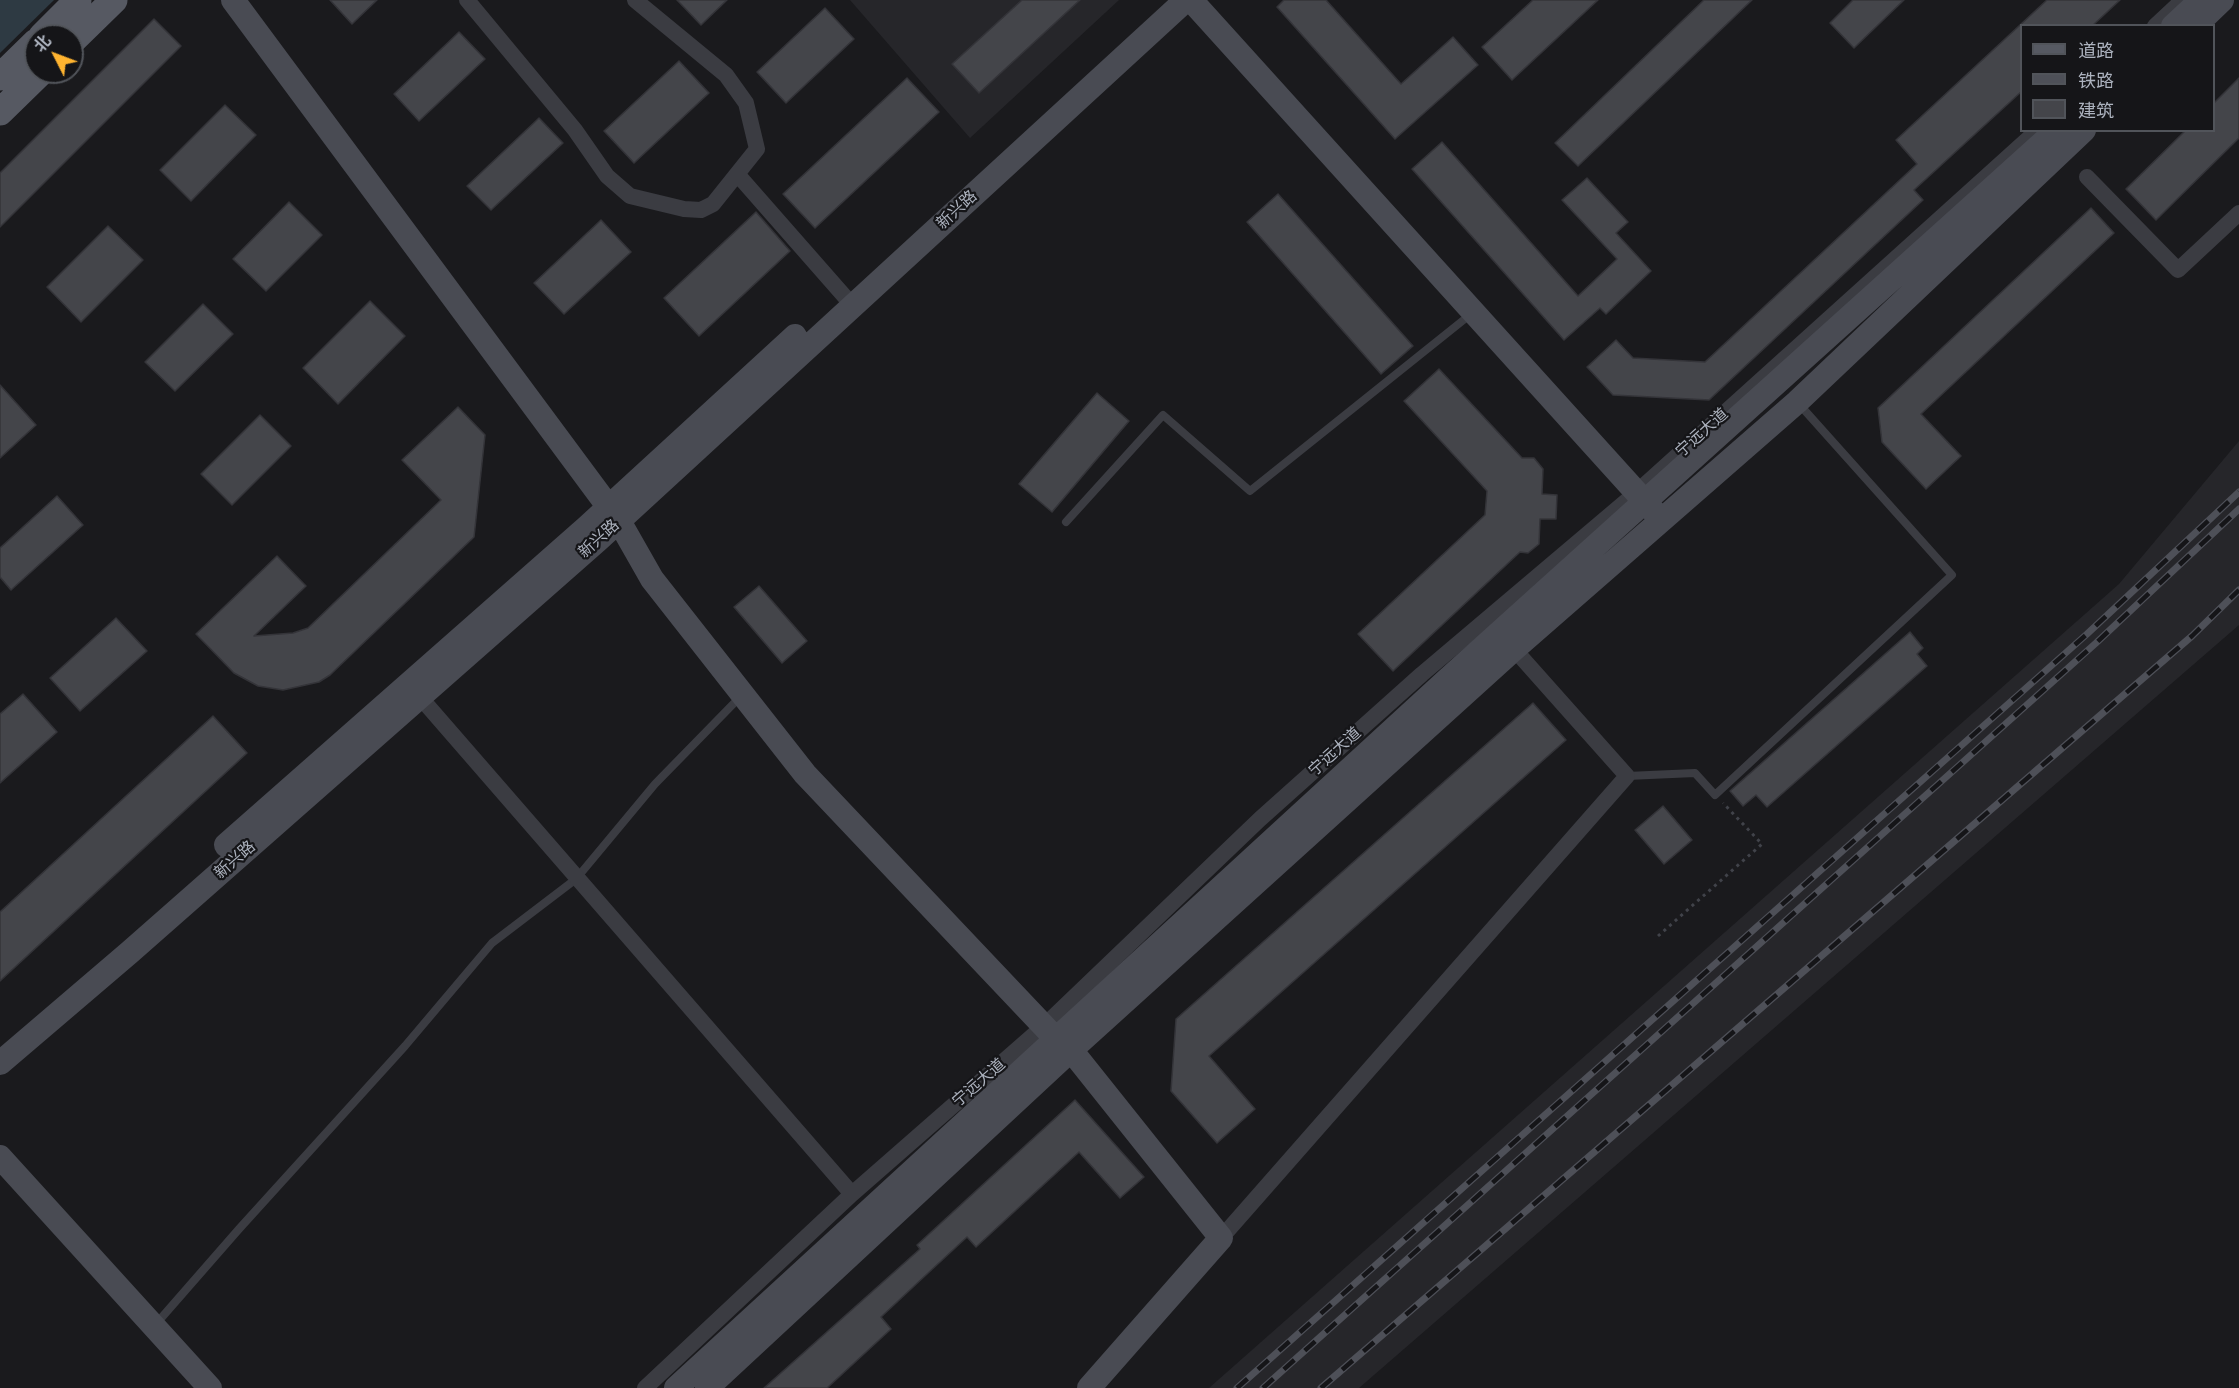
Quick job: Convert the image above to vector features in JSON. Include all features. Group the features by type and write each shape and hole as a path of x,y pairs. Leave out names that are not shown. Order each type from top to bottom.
{"main road":[{"path":"54,24 78,0"},
{"path":"84,29 114,0"},
{"path":"233,0 312,103 613,515 652,579 805,774 1058,1038 1221,1239 1089,1388"},
{"name":"新兴路","path":"0,1063 420,697 613,515 847,300 1162,0"},
{"path":"1188,0 1648,505"},
{"name":"新兴路","path":"847,300 1188,0"},
{"path":"2175,24 2201,0"},
{"path":"2197,24 2222,0"},
{"path":"0,77 24,54"},
{"path":"0,112 29,84"},
{"name":"宁远大道","path":"676,1388 1449,678 1648,505 2055,132"},
{"name":"宁远大道","path":"707,1388 1058,1038 1514,650 1648,505 1797,402 2082,132"},
{"name":"新兴路","path":"0,1041 613,515"},
{"path":"0,1157 210,1388"}],"street":[{"path":"467,0 575,130 608,176 630,196 684,209 701,210 713,204 757,149 746,103 726,75 635,0"},
{"path":"2157,24 2183,0"},
{"name":"宁远大道","path":"1648,505 2036,132"},
{"path":"738,175 847,300"},
{"path":"2087,177 2178,270 2239,213"},
{"path":"1221,1239 1627,776 1514,650"},
{"path":"420,697 852,1194"},
{"name":"宁远大道","path":"645,1388 852,1194 1058,1038"}],"lane":[{"path":"1066,522 1163,415 1250,491 1473,311"},
{"path":"1627,776 1695,773 1715,795 1952,575 1797,402"},
{"path":"154,1327 239,1228 405,1046 492,943 576,879 655,784 742,694"}],"path":[{"path":"1658,936 1762,844 1715,795"}],"shaded area":[{"path":"0,0 54,0 30,24 24,24 24,29 0,53"},
{"path":"850,0 1119,0 970,138"},
{"path":"2239,441 2239,625 1359,1388 1209,1388 2119,584"}],"building":[{"path":"330,0 377,0 352,24"},
{"path":"677,0 727,0 701,25"},
{"path":"1022,0 1080,0 979,93 952,64"},
{"path":"1284,0 1326,0 1401,84 1453,37 1478,65 1395,139 1277,7"},
{"path":"1533,0 1598,0 1512,80 1482,47"},
{"path":"1704,0 1752,0 1578,166 1555,143"},
{"path":"1853,0 1904,0 1854,48 1830,23"},
{"path":"2047,0 2120,0 2094,24 2021,24"},
{"path":"825,8 854,39 786,103 757,72"},
{"path":"154,19 181,46 0,227 0,173"},
{"path":"2020,25 2020,93 1914,190 1923,200 1709,400 1613,395 1587,367 1616,340 1633,358 1705,362 1917,164 1896,140"},
{"path":"459,32 485,59 419,121 394,94"},
{"path":"679,61 709,93 634,163 604,131"},
{"path":"907,78 939,112 815,228 783,194"},
{"path":"2239,78 2239,138 2156,220 2126,189 2184,132 2215,132 2215,102"},
{"path":"225,105 256,135 191,201 160,170"},
{"path":"539,118 563,143 491,210 467,186"},
{"path":"1442,142 1578,296 1617,259 1562,200 1587,178 1628,222 1616,233 1651,271 1606,314 1600,308 1564,340 1412,169"},
{"path":"1278,194 1413,346 1381,374 1247,222"},
{"path":"289,202 322,235 266,291 233,259"},
{"path":"2091,208 2114,233 1921,414 1961,456 1926,489 1882,442 1878,408"},
{"path":"756,212 790,251 699,336 664,298"},
{"path":"601,220 631,252 564,314 534,283"},
{"path":"108,226 143,260 81,322 47,287"},
{"path":"370,301 405,336 338,404 303,368"},
{"path":"203,304 233,334 175,391 145,362"},
{"path":"1439,369 1522,458 1534,458 1543,469 1542,494 1557,495 1556,519 1540,519 1539,544 1528,553 1520,552 1393,671 1358,634 1485,515 1487,491 1404,401"},
{"path":"0,385 36,425 0,458"},
{"path":"1097,393 1129,421 1052,512 1019,484"},
{"path":"458,407 485,435 474,537 330,675 319,682 283,690 258,686 234,673 196,634 277,556 306,586 254,636 293,633 308,628 441,500 402,460"},
{"path":"260,415 291,446 232,505 201,474"},
{"path":"57,496 83,525 11,590 0,577 0,548"},
{"path":"759,586 807,641 782,663 734,607"},
{"path":"116,618 147,651 80,711 50,678"},
{"path":"1910,632 1923,648 1917,654 1927,666 1767,807 1756,795 1743,806 1730,791"},
{"path":"23,694 57,732 0,783 0,714"},
{"path":"1533,703 1566,740 1209,1056 1255,1109 1217,1143 1171,1091 1176,1019"},
{"path":"213,716 247,753 0,981 0,912"},
{"path":"1663,806 1692,840 1664,864 1635,830"},
{"path":"1075,1100 1144,1177 1120,1198 1079,1152 976,1247 967,1237 881,1317 891,1329 827,1388 764,1388 920,1249 917,1245"}],"railway":[{"path":"1237,1388 2087,634 2239,492"},
{"path":"1263,1388 2096,643 2239,509"},
{"path":"1321,1388 2192,636 2239,590"}]}
